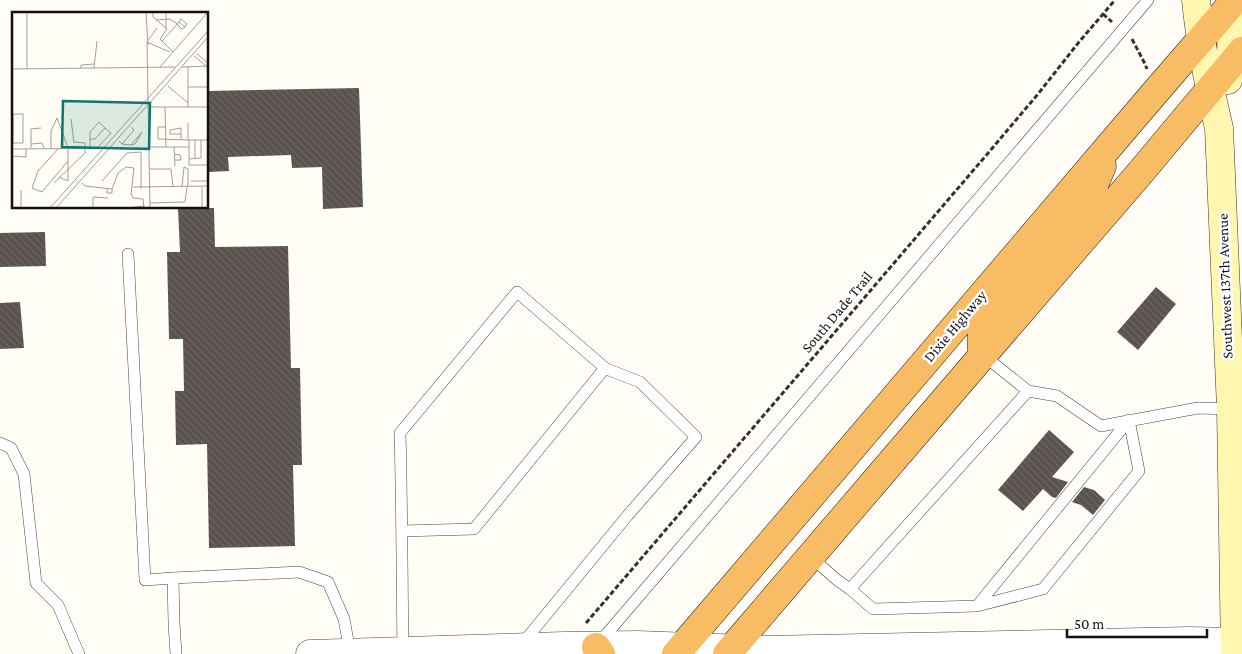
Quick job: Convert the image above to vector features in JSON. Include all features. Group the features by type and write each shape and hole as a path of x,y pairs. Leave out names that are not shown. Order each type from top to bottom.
{"highway":[{"name":"Dixie Highway","path":"679,650 1233,1"},
{"path":"729,651 1140,173 1237,57"},
{"path":"982,355 982,328 990,314 1086,204 1111,144"}],"main road":[{"name":"Southwest 137th Avenue","path":"1196,0 1210,90 1219,128 1230,409 1235,648"},
{"name":"Southwest 137th Avenue","path":"1219,128 1237,57 1233,1"}],"street":[{"path":"310,654 592,645 638,645 679,650 729,651 1179,641 1235,648"}],"lane":[{"path":"592,645 1148,0"},
{"path":"128,254 145,580 299,572 328,582 344,619 350,653"},
{"path":"403,651 400,432 517,292 604,368 640,382 696,437 628,515 520,648"},
{"path":"982,355 1028,391 1057,396 1101,426 1196,408 1230,409"},
{"path":"402,531 474,529 604,368"},
{"path":"850,590 1028,391"},
{"path":"811,557 873,609 977,606 1043,589 1139,471 1129,420"},
{"path":"977,606 1129,420"},
{"path":"0,443 12,448 24,474 36,583 58,606 78,654"},
{"path":"173,578 176,654"}],"path":[{"name":"South Dade Trail","path":"592,645 989,152 1115,0"},
{"path":"1103,14 1113,23"},
{"path":"1132,38 1147,72"}],"building":[{"path":"359,88 363,207 323,209 322,167 292,168 291,155 228,157 229,171 209,172 209,91"},
{"path":"214,208 215,247 288,246 291,368 300,368 302,465 293,465 295,546 209,548 207,444 176,445 175,391 184,391 183,339 169,339 167,252 180,252 178,209"},
{"path":"45,232 46,266 0,267 0,233"},
{"path":"1156,287 1176,304 1138,350 1117,332"},
{"path":"20,302 24,348 0,349 0,303"},
{"path":"1049,430 1074,452 1052,477 1068,482 1056,498 1043,489 1023,511 998,490"},
{"path":"1084,487 1094,490 1105,500 1093,515 1081,505 1072,502"}]}
